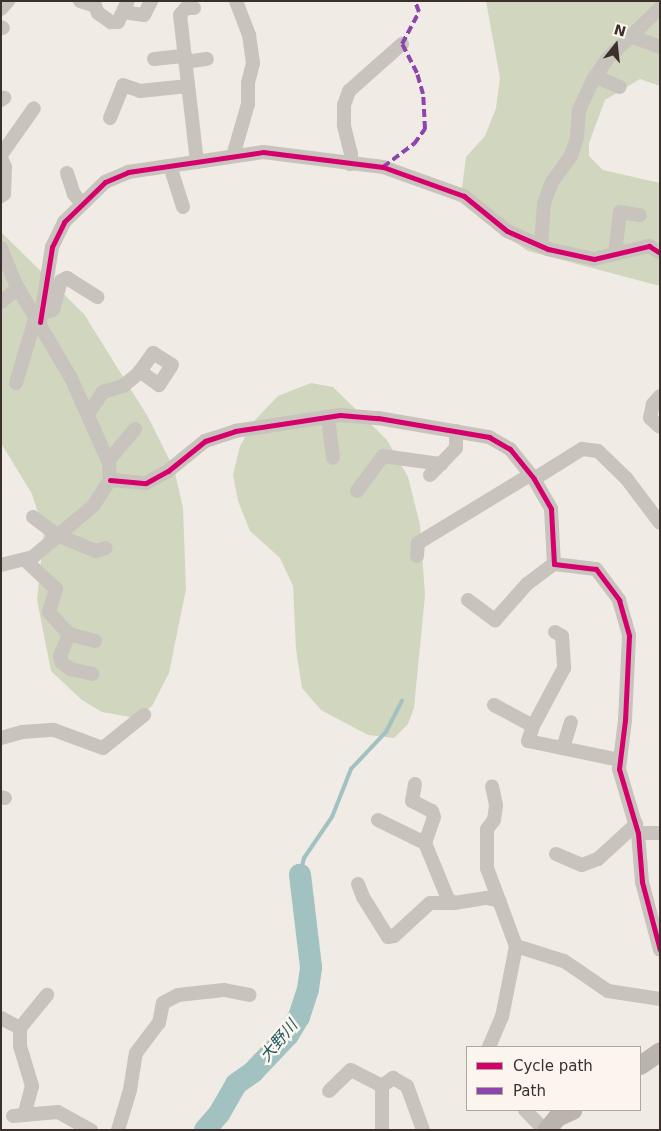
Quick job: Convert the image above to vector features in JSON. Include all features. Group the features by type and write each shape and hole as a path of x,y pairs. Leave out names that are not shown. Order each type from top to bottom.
{"main road":[{"path":"641,1064 660,1051"},
{"path":"545,1130 558,1117 570,1111"}],"street":[{"path":"1,10 8,1"},
{"path":"80,1 95,6 98,13 111,22 118,22 126,7 144,15 151,1"},
{"path":"233,156 248,104 248,83 253,63 249,35 236,1"},
{"path":"194,8 186,8 180,14 197,162"},
{"path":"541,246 544,203 552,182 571,156 578,138 579,110 595,76 630,36 660,8"},
{"path":"630,36 660,47"},
{"path":"350,164 351,154 344,125 344,105 349,91 402,44"},
{"path":"154,59 206,59"},
{"path":"595,76 620,87"},
{"path":"110,118 123,84 140,91 188,86"},
{"path":"1,196 4,194 5,167 1,157 34,108"},
{"path":"16,383 39,317 52,247 64,222 105,182 128,172 263,152 383,167 464,196 507,231 541,246 594,259 649,246 658,251"},
{"path":"170,166 183,207"},
{"path":"67,173 74,194 82,204"},
{"path":"615,253 620,212 640,215"},
{"path":"1,248 18,288 39,317 88,414 108,461 110,480 94,505 26,561 1,565"},
{"path":"39,317 53,310 61,281 67,278 97,297"},
{"path":"1,302 18,288"},
{"path":"88,414 103,392 123,386 140,372"},
{"path":"660,396 652,404 650,418 660,427"},
{"path":"110,480 146,484 168,471 206,441 235,431 328,416 378,418 489,437 503,445 532,477 551,509 554,564"},
{"path":"328,416 333,458"},
{"path":"108,461 135,429"},
{"path":"430,475 456,448 456,431"},
{"path":"417,556 418,543 582,449 598,451 626,478 660,523"},
{"path":"357,491 383,456 441,464"},
{"path":"33,517 57,535 96,551 106,548"},
{"path":"26,561 56,589 50,612 69,634 95,642"},
{"path":"468,600 494,620 527,584 554,564 596,569 619,600 629,636 619,768 637,829 642,882 660,950"},
{"path":"555,632 562,636 564,668 533,726 528,741 620,760"},
{"path":"69,634 60,656 62,663 70,669 92,674"},
{"path":"494,705 533,726"},
{"path":"1,738 22,732 54,730 103,748 144,715"},
{"path":"563,748 571,722"},
{"path":"415,784 412,801 432,811 434,817 425,843 448,899 454,903"},
{"path":"489,1046 502,1017 516,946 487,868 485,851 487,829 494,820 496,805 492,786"},
{"path":"378,820 425,843"},
{"path":"556,854 582,865 598,859 637,829 660,832"},
{"path":"358,884 363,897 388,937 394,936 430,903 454,903 487,898 500,902"},
{"path":"516,946 564,961 608,991 660,999"},
{"path":"118,1130 130,1090 131,1068 136,1054 159,1024 162,1003 178,995 224,990 250,995"},
{"path":"47,995 20,1028 20,1046 32,1086 18,1115 58,1112 91,1130"},
{"path":"1,1018 20,1028"},
{"path":"329,1091 351,1070 382,1086"},
{"path":"382,1086 393,1078 407,1086 423,1130"},
{"path":"382,1086 382,1130"},
{"path":"526,1111 545,1130"}],"green space":[{"path":"486,1 660,1 660,86 640,79 605,100 589,143 589,156 603,170 660,183 660,286 528,251 497,230 462,188 466,157 485,136 496,108 500,78"},
{"path":"1,232 84,314 148,417 174,469 183,508 186,589 169,673 152,706 136,718 102,712 82,700 51,671 37,600 44,532 32,494 1,443"},
{"path":"311,383 333,387 387,440 408,477 420,525 425,595 414,708 408,724 394,738 368,735 321,710 302,688 296,649 293,586 280,558 250,531 238,501 233,475 240,446 256,419 278,396"}],"waterway":[{"path":"300,875 304,858 332,817 351,769 386,732 402,701"},
{"name":"大野川","path":"205,1130 219,1114 236,1084 253,1072 288,1035 299,1017 308,989 311,967 300,875"}],"marked path":[{"path":"383,167 414,144 425,129 423,94 417,73 402,44 419,12 415,1"}],"cycle path":[{"path":"40,322 52,247 64,222 105,182 128,172 263,152 383,167 464,196 507,231 548,249 594,259 649,246 660,253"},
{"path":"110,480 146,483 168,471 205,441 235,431 340,415 378,418 489,437 510,449 534,479 551,509 554,564 596,569 619,600 629,636 625,720 619,769 638,833 642,882 660,950"}]}
